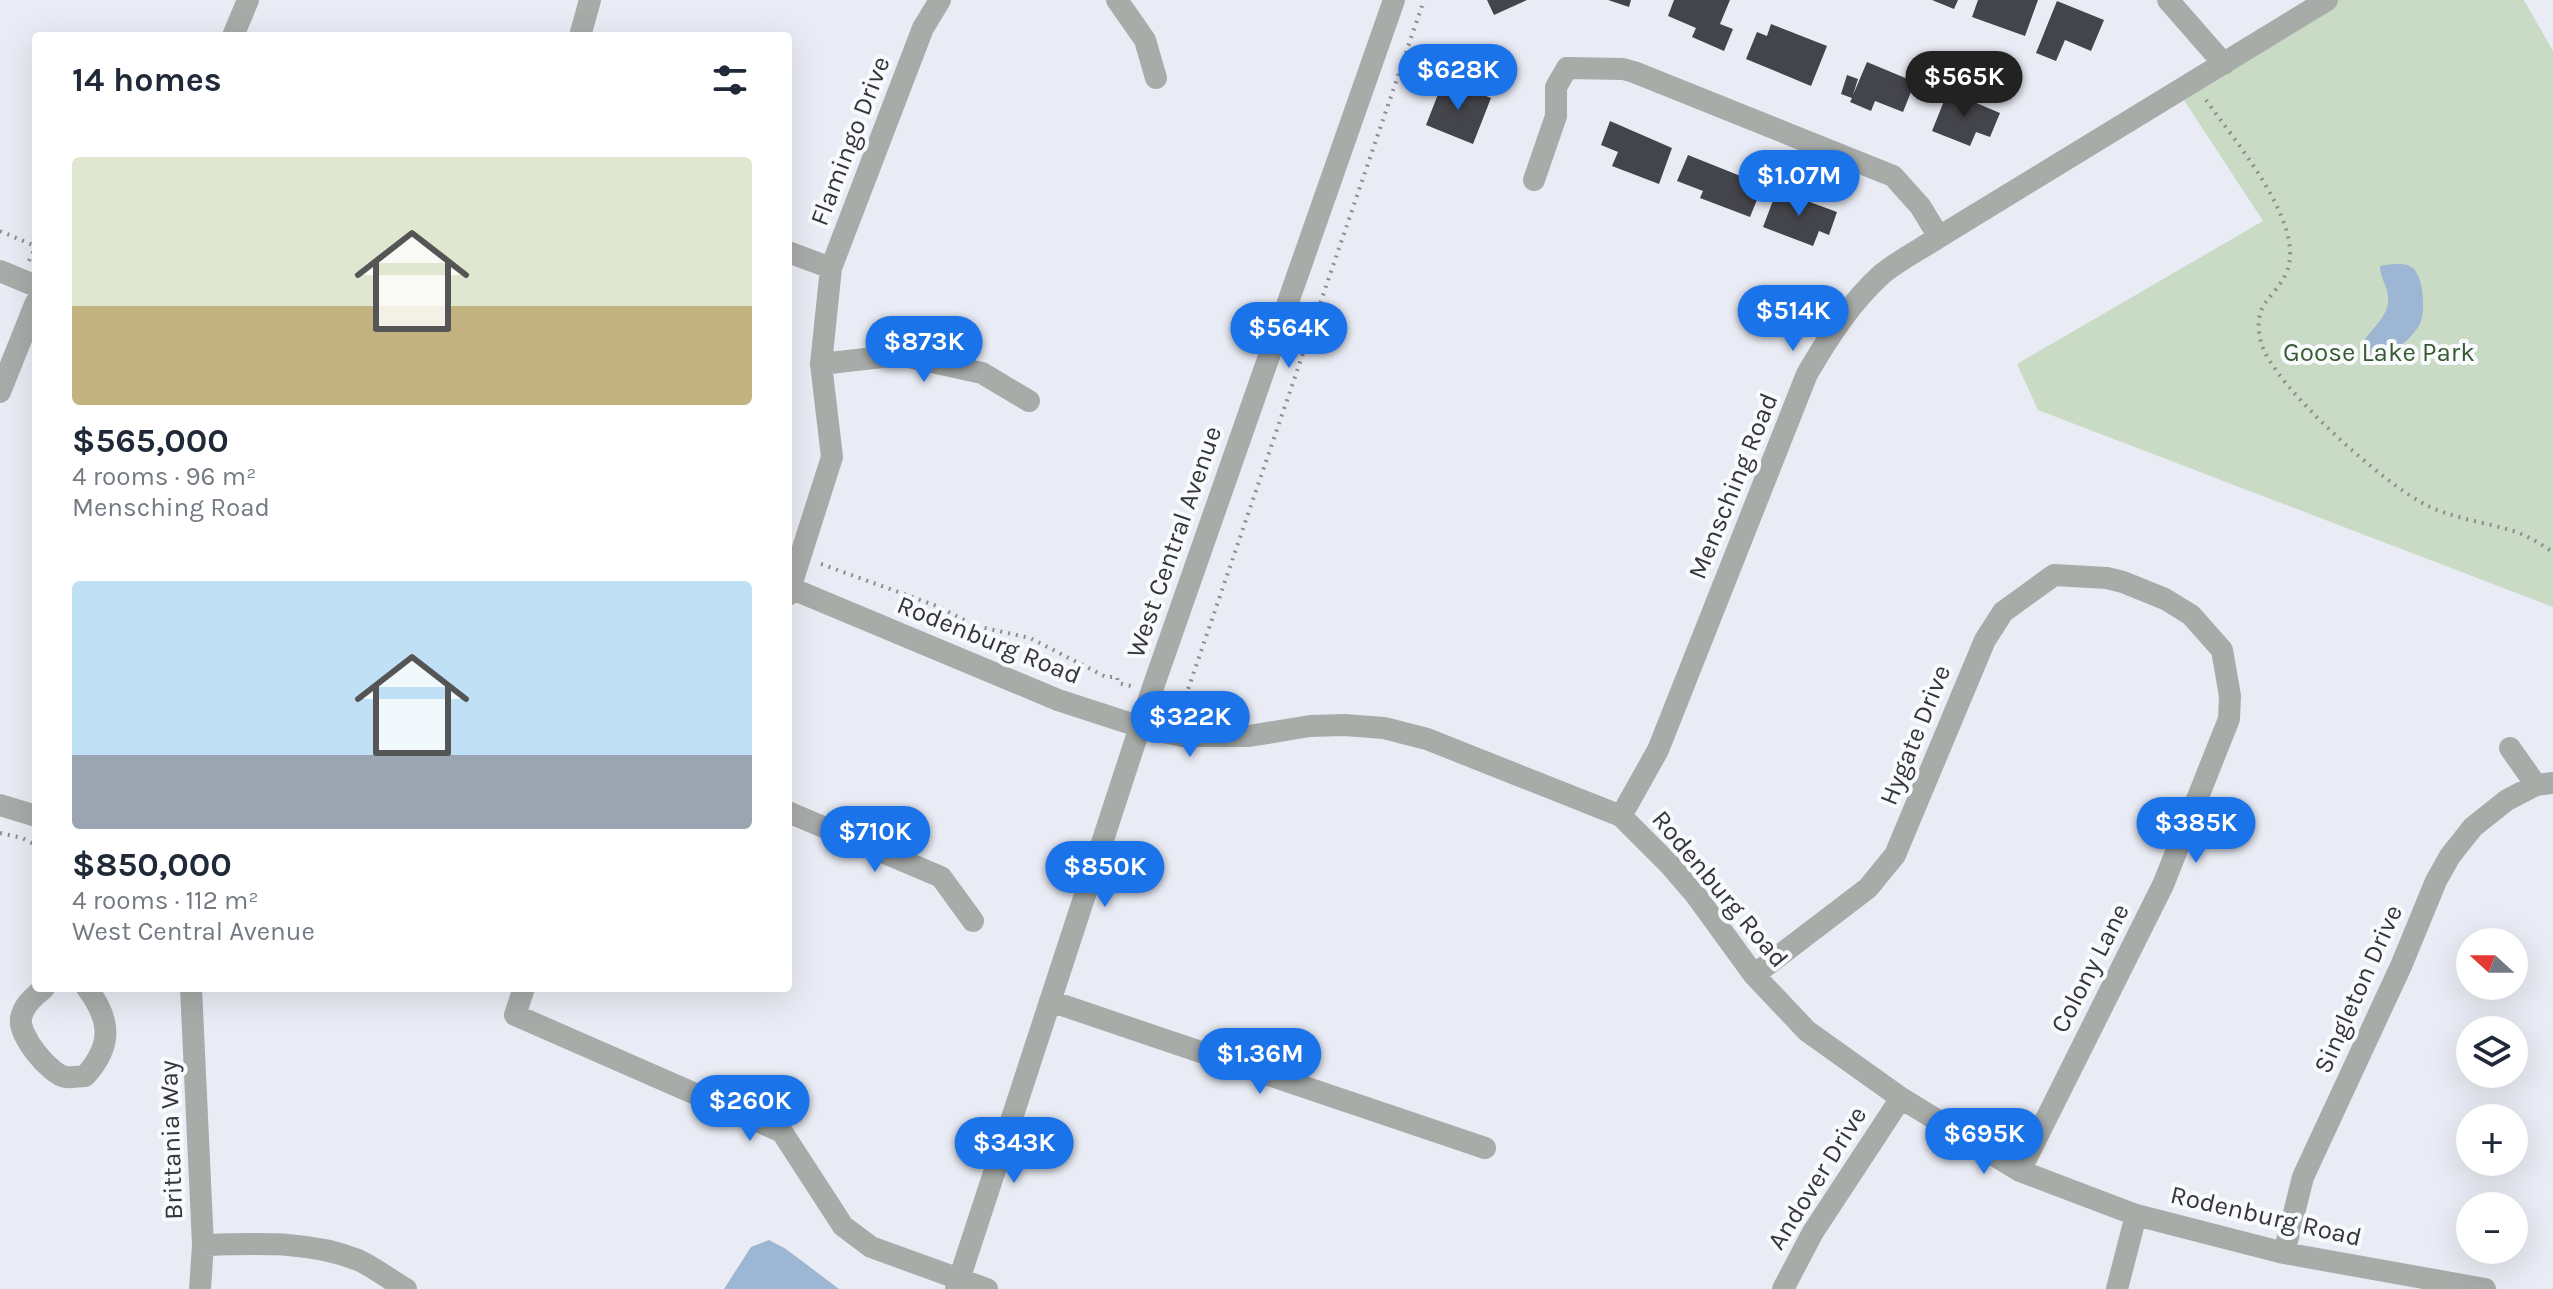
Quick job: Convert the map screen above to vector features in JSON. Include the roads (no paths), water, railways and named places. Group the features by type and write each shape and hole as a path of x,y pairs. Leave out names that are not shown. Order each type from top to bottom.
{"street":[{"path":"235,32 248,0"},
{"path":"581,32 590,0"},
{"name":"Flamingo Drive","path":"792,581 832,457 821,364 831,268 923,28 940,0"},
{"path":"1117,0 1145,40 1156,78"},
{"name":"West Central Avenue","path":"957,1284 1141,727 1394,0"},
{"path":"2168,0 2224,64"},
{"name":"Mensching Road","path":"1621,816 1658,750 1807,374 1830,335 1882,274 2327,0"},
{"path":"1534,180 1556,116 1556,87 1567,68 1623,69 1893,176 1920,206 1939,237"},
{"path":"792,253 831,268"},
{"path":"0,271 32,284"},
{"path":"0,392 32,312"},
{"path":"821,364 900,355 982,373 1029,401"},
{"name":"Hygate Drive","path":"1754,975 1868,888 1895,855 1985,640 2003,612 2054,575 2107,578 2145,591"},
{"name":"Rodenburg Road","path":"792,591 1058,700 1141,727 1182,736 1249,736 1310,726 1384,728 1427,739 1621,816 1695,894 1754,975 1807,1031 1901,1098 2020,1171 2136,1215 2284,1253 2485,1289"},
{"name":"Colony Lane","path":"2020,1171 2163,885 2229,719 2230,696 2222,650 2191,615 2145,591"},
{"path":"2510,748 2545,784"},
{"name":"Singleton Drive","path":"2284,1253 2303,1177 2443,868 2473,827 2507,800 2545,784"},
{"path":"0,805 32,815"},
{"path":"792,814 941,877 973,921"},
{"path":"40,992 27,1004 20,1021 24,1036 52,1071 67,1078 85,1076 98,1061 106,1036 103,1012 95,992"},
{"name":"Brittania Way","path":"191,992 203,1245 200,1289"},
{"path":"523,992 515,1015 782,1132 843,1226 871,1247 957,1284 987,1289"},
{"path":"1050,1001 1485,1148"},
{"name":"Andover Drive","path":"1783,1289 1813,1232 1901,1098"},
{"path":"2117,1289 2136,1215"},
{"path":"203,1245 313,1247 358,1260 406,1289"}],"water":[{"path":"2380,266 2409,266 2419,277 2423,300 2421,321 2412,335 2396,349 2363,357 2360,351 2362,345 2383,317 2388,303"},
{"path":"769,1240 839,1289 724,1289 751,1247"}],"park label":[{"name":"Goose Lake Park","path":"2379,352"}]}
